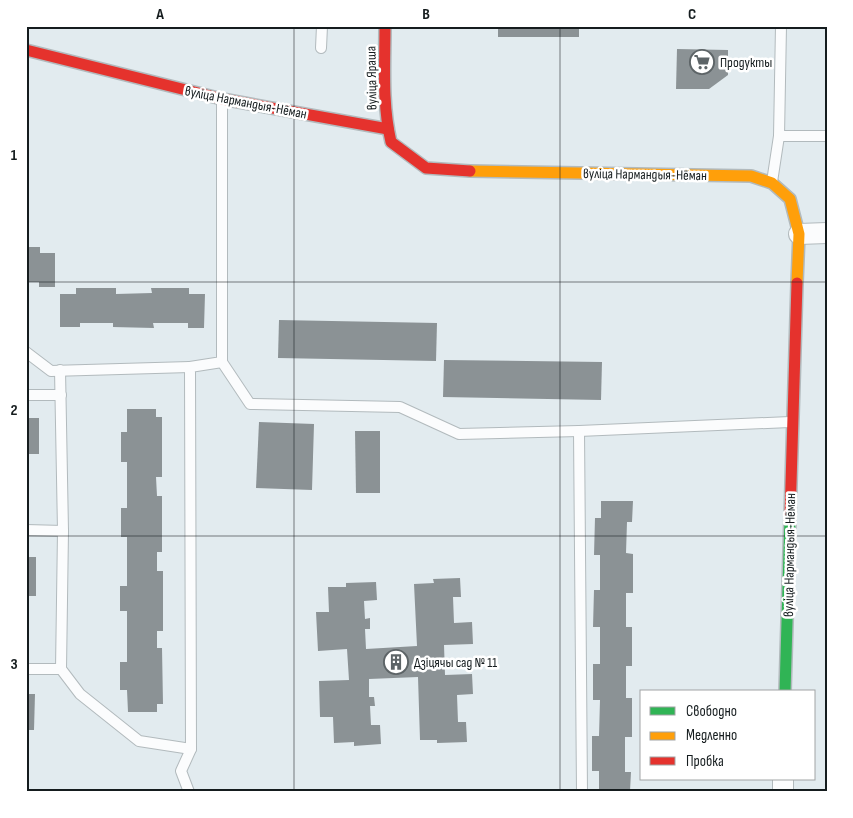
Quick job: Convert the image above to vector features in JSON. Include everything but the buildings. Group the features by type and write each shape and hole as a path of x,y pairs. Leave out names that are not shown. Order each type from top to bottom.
{"street":[{"name":"вуліца Яраша","path":"385,26 388,128"},
{"name":"вуліца Нармандыя-Нёман","path":"26,50 222,99 388,128 391,142 426,168 451,172 751,176 772,183 790,199 799,234 792,422 786,690"},
{"path":"799,234 827,233"}],"lane":[{"path":"321,48 322,26"},
{"path":"772,183 778,136 781,26"},
{"path":"222,99 222,362 250,404 400,407 459,434 792,422"},
{"path":"778,136 827,136"},
{"path":"26,352 51,370 190,367 222,362"},
{"path":"189,792 181,771 191,749 190,367"},
{"path":"60,370 63,531 61,670 80,694 139,741 191,749"},
{"path":"26,394 61,395"},
{"path":"579,431 582,792"},
{"path":"26,530 63,531"},
{"path":"26,669 61,670"}],"traffic: fast":[{"path":"785,690 790,517"}],"traffic: slow":[{"path":"470,171 751,176 772,183 790,199 799,234 797,283"}],"traffic: jam":[{"path":"385,26 385,99 391,142 426,168 470,171"},
{"path":"26,50 222,99 388,129"},
{"path":"790,517 797,283"}],"place":[{"name":"Продукты","path":"702,62"},
{"name":"Дзіцячы сад № 11","path":"396,662"}]}
